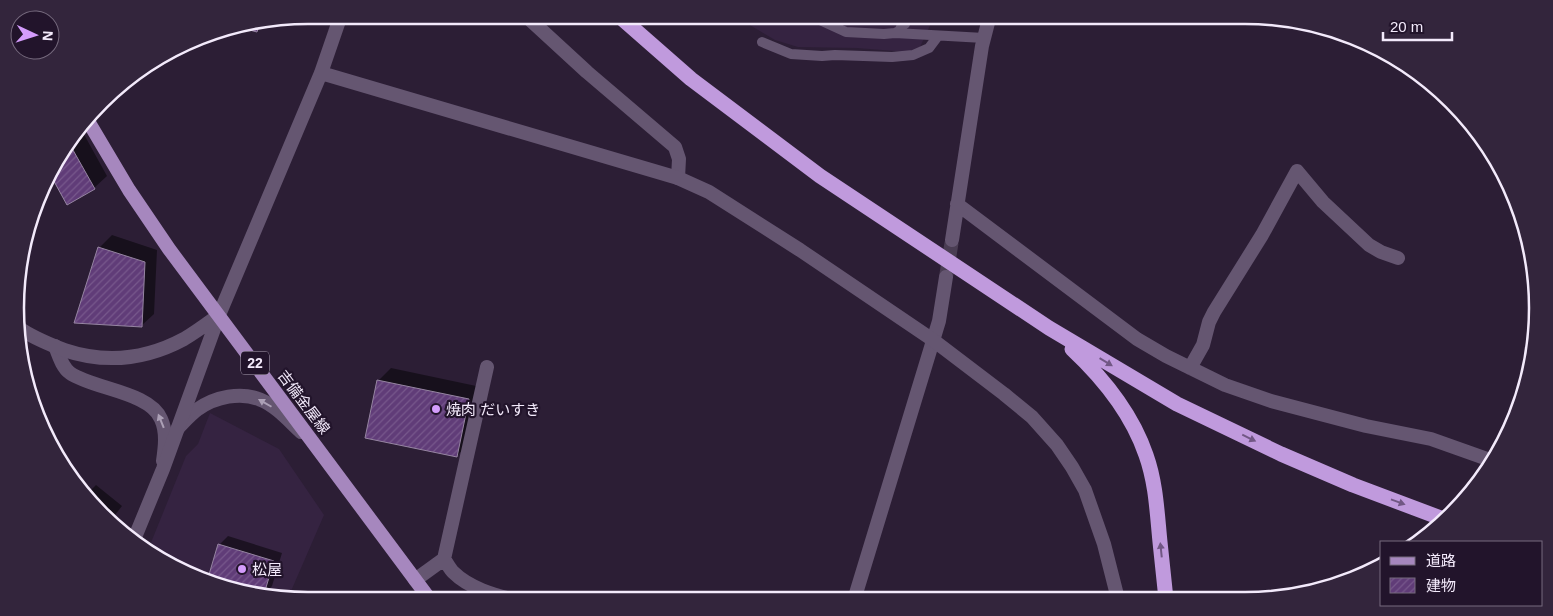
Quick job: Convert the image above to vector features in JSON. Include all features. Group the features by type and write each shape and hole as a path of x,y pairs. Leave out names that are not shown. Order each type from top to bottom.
{"highway":[{"path":"628,24 691,80 805,165 1049,328 1177,404 1281,454 1353,485 1438,517"},
{"path":"1049,328 1092,368 1106,384 1135,430 1146,455 1156,498 1165,592"}],"main road":[{"name":"吉備金屋線","path":"90,125 129,190 170,249 424,592"}],"street":[{"path":"136,535 163,469 220,315 321,73 338,24"},
{"path":"535,24 587,72 675,147 679,158 678,178"},
{"path":"952,240 988,24"},
{"path":"321,73 678,178 709,192 740,211 933,340 1032,417 1057,445 1085,490 1104,544 1116,592"},
{"path":"1190,368 1203,345 1209,322 1214,312 1262,235 1297,171 1323,202 1362,239 1381,252 1398,258"},
{"path":"957,204 1137,339 1225,385 1271,401 1366,426 1431,439 1486,458"},
{"path":"856,592 939,321 946,277"},
{"path":"24,331 40,340 72,352 121,359 154,352 185,338 220,315"},
{"path":"55,346 60,361 69,372 85,380 141,400 153,408 161,417 166,436 163,469"},
{"path":"415,580 444,559 487,366"},
{"path":"178,428 198,409 212,402 227,396 243,396 261,400 276,410 316,445"},
{"path":"444,559 454,572 470,585 487,592"}],"lane":[{"path":"829,24 846,32 864,34 895,33 984,38"},
{"path":"895,33 904,24"},
{"path":"762,42 791,54 892,57 913,56 929,48 938,36"}],"shaded area":[{"path":"748,24 931,24 920,47 907,52 857,48 798,47 775,40"},
{"path":"210,413 279,449 324,515 291,592 234,583 199,571 150,544 186,456 198,444"}],"building":[{"path":"258,28 257,32 249,30"},
{"path":"73,149 95,189 67,205 54,181"},
{"path":"98,247 145,262 142,327 74,323"},
{"path":"377,380 469,399 457,457 365,438"},
{"path":"218,544 274,561 265,589 234,583 209,574"}],"tunnel":[{"path":"946,277 952,240"}],"place":[{"name":"焼肉 だいすき","path":"436,409"},
{"name":"松屋","path":"242,569"}]}
